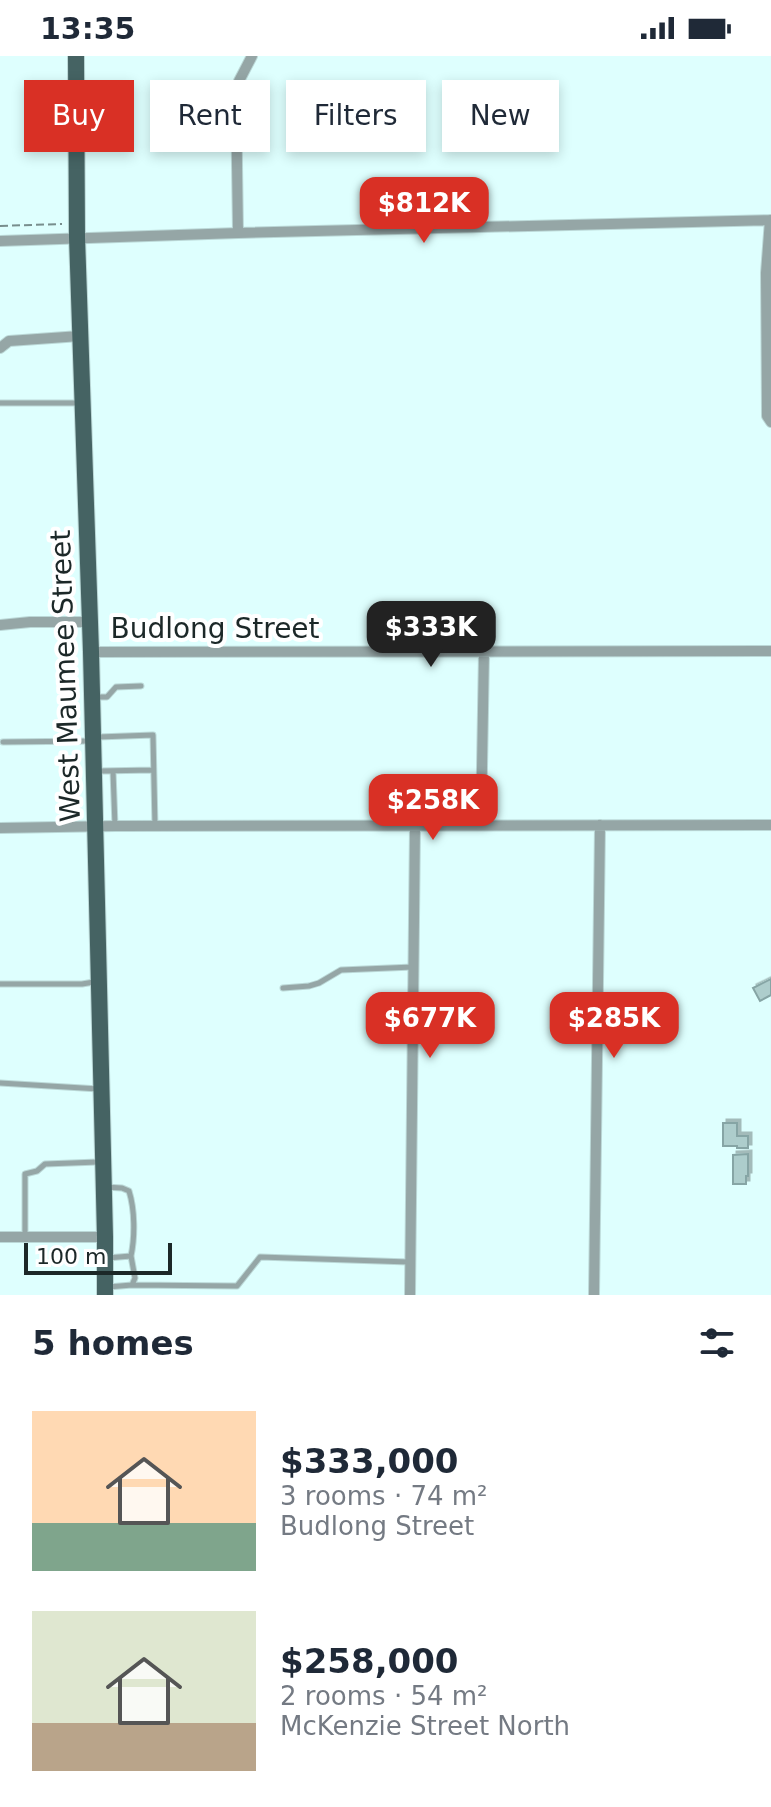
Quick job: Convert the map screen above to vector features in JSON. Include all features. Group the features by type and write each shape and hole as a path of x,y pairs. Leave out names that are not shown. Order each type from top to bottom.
{"main road":[{"name":"West Maumee Street","path":"76,56 77,237 91,652 105,1291"}],"street":[{"path":"238,233 236,94 252,56"},
{"path":"0,241 770,220 766,273 769,343 767,416 771,422"},
{"path":"0,348 9,341 80,336"},
{"path":"0,625 89,622"},
{"name":"Budlong Street","path":"91,652 771,651"},
{"path":"481,825 484,652"},
{"path":"410,1295 415,825"},
{"path":"594,1295 600,825"},
{"path":"0,828 771,825"},
{"path":"0,1237 105,1237"}],"lane":[{"path":"0,403 82,403"},
{"path":"92,697 107,697 116,687 141,686"},
{"path":"3,742 153,735 155,826"},
{"path":"94,771 153,770"},
{"path":"113,771 115,826"},
{"path":"283,988 319,983 341,970 414,967"},
{"path":"0,984 82,984 99,981"},
{"path":"0,1083 101,1089"},
{"path":"25,1237 25,1174 37,1171 45,1164 103,1162"},
{"path":"104,1187 129,1191 131,1256 135,1278 132,1285"},
{"path":"105,1258 131,1256"},
{"path":"105,1291 132,1285 237,1286 260,1257 410,1262"}],"path":[{"path":"0,226 62,224"}],"building":[{"path":"771,979 771,995 760,1001 753,988"},
{"path":"723,1123 737,1123 737,1136 748,1136 748,1148 723,1146"},
{"path":"748,1154 746,1184 733,1184 733,1155"}]}
